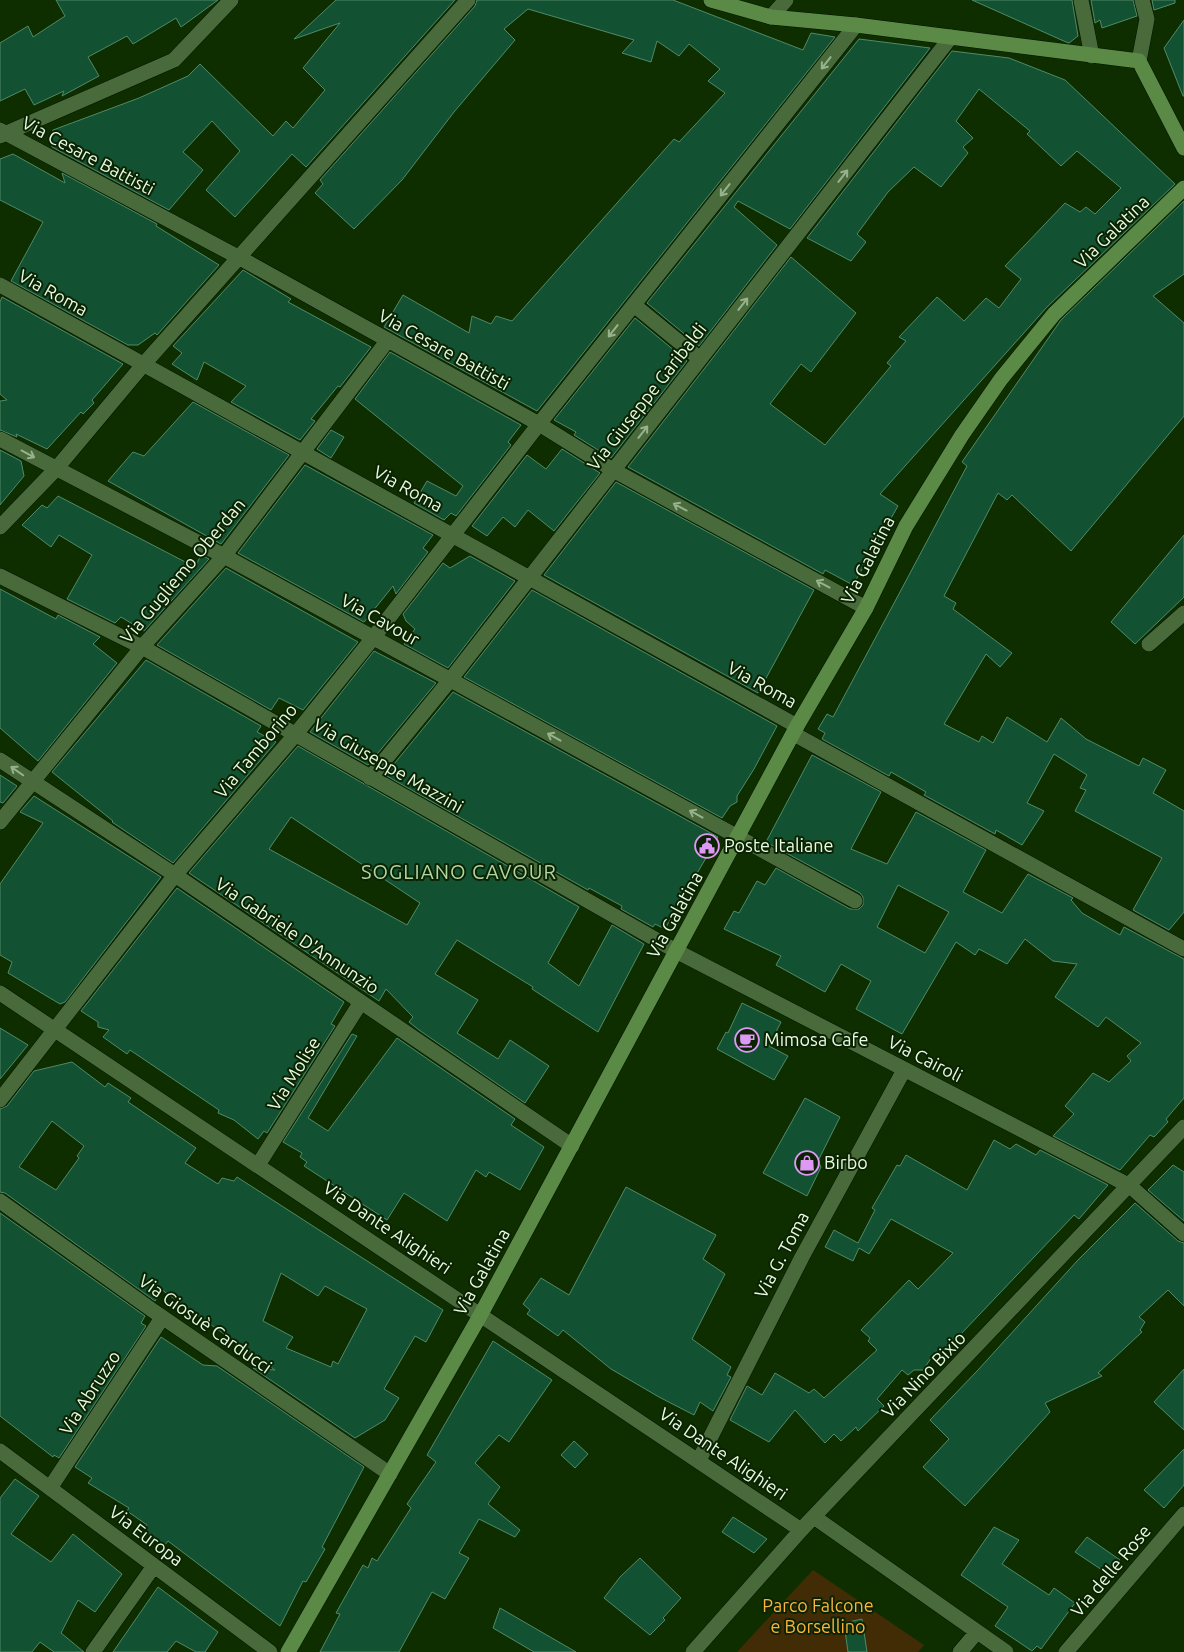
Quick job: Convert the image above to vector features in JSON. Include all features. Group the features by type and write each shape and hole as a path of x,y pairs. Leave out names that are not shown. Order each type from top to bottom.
{"street":[{"path":"2,133 174,60 231,0"},
{"path":"0,527 56,469 144,365 468,0"},
{"path":"711,0 771,17 856,24 1139,61"},
{"path":"771,17 786,0"},
{"path":"1081,0 1092,56"},
{"path":"1142,0 1147,19 1139,61 1184,148"},
{"name":"Via Tamborino","path":"0,1100 175,875 295,735 373,638 539,424 856,24"},
{"name":"Via Giuseppe Garibaldi","path":"370,778 450,680 951,37"},
{"name":"Via Cesare Battisti","path":"2,133 240,258 539,424 613,470 866,608"},
{"name":"Via Galatina","path":"288,1652 481,1314 796,730 866,608 906,526 962,435 1001,379 1054,314 1184,188"},
{"name":"Via Roma","path":"0,285 529,578 796,730 1182,943"},
{"path":"634,305 700,358"},
{"name":"Via Gugliemo Oberdan","path":"0,822 34,783 142,647 224,556 388,340"},
{"name":"Via Cavour","path":"0,439 224,556 855,901"},
{"name":"Via Giuseppe Mazzini","path":"0,576 142,647 676,951"},
{"path":"1149,644 1184,613"},
{"name":"Via Gabriele D'Annunzio","path":"0,760 175,875 572,1146"},
{"name":"Via Cairoli","path":"676,951 1130,1186 1184,1234"},
{"name":"Via Dante Alighieri","path":"0,993 802,1530"},
{"name":"Via Molise","path":"258,1165 361,1002"},
{"name":"Via G. Toma","path":"699,1460 802,1257 904,1070"},
{"name":"Via Nino Bixio","path":"693,1652 814,1517 1184,1127"},
{"name":"Via Giosuè Carducci","path":"0,1201 162,1318 390,1474"},
{"name":"Via Abruzzo","path":"50,1488 162,1318"},
{"name":"Via Europa","path":"0,1451 270,1652"},
{"name":"Via delle Rose","path":"1066,1652 1184,1514"},
{"path":"814,1517 1006,1652"},
{"path":"93,1652 154,1566"},
{"path":"960,1652 977,1632"}],"green space":[{"name":"Parco Falcone e Borsellino","path":"813,1570 924,1645 918,1652 737,1652"}],"building":[{"path":"56,0 218,0 181,27 176,18 133,44 127,36 88,57 99,76 62,96 64,91 34,105 25,89 0,101 0,43 28,26 33,37 65,16"},
{"path":"336,0 455,0 306,167 292,154 235,217 206,190 240,151 212,121 183,152 203,170 169,210 52,147 50,140 53,130 139,98 188,76 200,64 273,136 286,121 293,128 325,90 303,68 340,23 294,39"},
{"path":"477,0 673,0 803,50 811,33 835,37 537,411 384,327 403,295 469,333 472,316 491,324 496,316 512,321 674,139 679,142 725,93 708,81 720,69 689,44 679,56 657,41 651,62 622,53 634,40 528,9 504,29 515,40 454,112 402,180 354,229 315,193 323,184 320,180 475,6"},
{"path":"972,0 1072,0 1078,36 1069,43 1066,42"},
{"path":"1091,0 1133,0 1137,16 1102,28 1100,20 1095,23"},
{"path":"1152,0 1175,0 1175,3 1154,10"},
{"path":"1184,20 1184,96 1183,96 1164,48"},
{"path":"859,39 930,48 790,229 738,201 734,207 777,245 699,346 647,303"},
{"path":"952,51 1009,58 1065,80 1175,184 1047,307 880,494 898,506 853,585 825,570 823,574 628,467 791,257 856,313 811,372 801,364 770,404 825,445 891,366 887,363 906,341 899,337 937,297 964,321 986,298 999,308 1021,279 1005,266 1065,203 1080,212 1086,207 1095,214 1121,188 1077,151 1061,166 1027,134 1030,131 979,89 956,121 973,138 963,147 968,153 941,187 914,167 888,192 857,234 866,242 851,261 807,238"},
{"path":"13,154 65,183 62,173 157,224 156,226 219,265 157,335 155,333 138,345 128,345 11,281 43,222 0,200 0,159"},
{"path":"1184,201 1184,274 1153,296 1184,323 1184,416 1071,551 1012,495 1007,500 998,493 944,596 956,603 953,609 1012,653 1000,667 986,654 944,724 979,742 982,736 993,743 1007,717 1047,742 1061,718 1086,739 1139,766 1143,758 1166,770 1153,793 1184,811 1184,912 1169,930 1133,910 1162,858 1075,811 1086,790 1080,788 1087,775 1054,754 1027,803 1044,811 1022,845 996,830 995,834 924,795 926,792 891,772 889,776 822,739 825,733 818,729 827,714 833,717 967,466 962,462 1061,320"},
{"path":"243,270 291,299 288,302 371,347 340,387 338,386 311,419 315,421 300,440 231,402 246,386 204,362 197,380 172,364 182,353 173,346"},
{"path":"2,297 123,364 92,400 94,403 83,414 81,412 47,449 16,434 17,437 0,430 0,401 7,400 0,394 0,302"},
{"path":"635,318 687,361 611,458 574,435 576,432 554,420"},
{"path":"390,352 521,425 508,442 511,445 456,516 451,513 444,520 414,503 427,481 456,496 463,486 355,399"},
{"path":"193,402 289,455 221,544 108,481 133,452 144,456"},
{"path":"331,430 344,437 331,458 317,449"},
{"path":"562,449 600,473 554,531 528,510 515,527 503,517 487,536 472,526 527,455 546,469"},
{"path":"0,450 21,461 24,476 0,505"},
{"path":"305,465 433,535 423,548 428,552 396,594 393,586 364,622 238,553"},
{"path":"616,482 814,590 758,693 544,575"},
{"path":"58,496 195,567 201,555 209,559 144,631 121,617 115,623 67,599 92,555 59,535 51,547 22,525 42,505 47,508"},
{"path":"1184,535 1184,597 1135,644 1111,622"},
{"path":"470,556 515,581 448,668 404,644 415,629 406,621 403,614 443,563 450,568"},
{"path":"226,568 358,642 303,710 279,698 271,710 157,645"},
{"path":"0,589 56,619 58,615 100,637 93,644 117,663 38,761 0,728"},
{"path":"532,590 777,726 737,796 737,802 730,806 722,818 464,677"},
{"path":"374,651 436,683 368,765 310,732"},
{"path":"146,660 261,726 257,732 276,742 173,863 112,822 52,772"},
{"path":"453,692 718,837 665,929 655,924 653,927 621,909 622,906 589,888 588,890 385,775"},
{"path":"298,746 579,907 548,963 579,986 612,925 644,944 598,1032 532,989 533,987 457,940 435,974 478,1000 457,1033 498,1059 510,1040 549,1066 525,1103 409,1022 413,1017 386,989 379,1001 189,873","holes":["291,817 420,903 407,925 269,849"]},
{"path":"812,755 881,792 851,849 887,864 916,812 986,850 963,892 1002,913 1028,874 1073,898 1071,900 1082,913 1120,935 1124,927 1184,959 1184,1098 1166,1119 1168,1122 1154,1137 1150,1135 1120,1170 1053,1136 1074,1114 1065,1106 1093,1073 1109,1082 1131,1061 1127,1056 1141,1043 1106,1017 1098,1027 1055,997 1077,964 1053,961 1025,939 1007,964 979,949 975,955 956,942 902,1034 856,1009 871,981 841,964 825,992 776,965 781,956 724,929 734,911 739,913 757,881 765,885 776,868 850,909 859,909 863,905 863,897 860,893 766,842","holes":["898,885 949,912 925,953 877,927"]},
{"path":"0,775 17,786 3,803 0,802"},
{"path":"34,796 161,877 65,1002 60,1004 8,973 12,962 0,955 0,884 43,823 20,812"},
{"path":"177,888 344,1002 331,1024 335,1026 267,1133 264,1131 258,1139 234,1120 218,1113 219,1110 130,1050 127,1054 103,1037 109,1030 98,1027 98,1022 81,1011"},
{"name":"Mimosa Cafe","path":"742,1003 781,1022 769,1046 788,1056 774,1080 717,1049 726,1032 728,1033"},
{"path":"0,1028 28,1045 0,1079"},
{"path":"352,1034 357,1036 308,1118 328,1131 397,1038 515,1119 511,1125 544,1147 520,1190 489,1172 486,1177 476,1170 447,1221 404,1193 387,1220 304,1166 307,1162 300,1157 302,1153 283,1142"},
{"path":"72,1062 105,1087 108,1083 131,1098 128,1102 196,1148 185,1163 218,1184 222,1178 234,1181 237,1177 443,1310 426,1342 415,1336 384,1389 399,1398 385,1420 355,1438 253,1368 275,1370 162,1290 155,1301 5,1193 0,1192 0,1109 7,1106 34,1071","holes":["52,1121 84,1146 77,1156 79,1158 56,1190 19,1167","281,1273 318,1296 325,1286 367,1309 338,1364 333,1361 331,1367 286,1348 293,1337 263,1321"]},
{"path":"805,1098 840,1117 818,1161 821,1167 807,1196 763,1173"},
{"path":"994,1140 1010,1149 1016,1144 1036,1155 1040,1150 1108,1185 1079,1219 1074,1215 941,1355 936,1351 923,1370 914,1370 908,1375 902,1370 877,1399 884,1406 858,1431 856,1427 841,1441 834,1434 825,1443 795,1410 769,1442 730,1420 747,1386 762,1395 775,1373 809,1393 814,1389 824,1398 877,1350 868,1341 870,1338 861,1330 909,1280 918,1289 953,1253 891,1219 869,1254 859,1248 853,1261 825,1247 834,1230 858,1243 875,1210 872,1208 897,1165 900,1166 906,1155 967,1190"},
{"path":"1173,1165 1184,1172 1184,1221 1148,1190"},
{"path":"626,1187 716,1235 703,1259 725,1274 692,1339 731,1367 727,1375 731,1377 713,1411 700,1402 694,1415 659,1397 611,1369 563,1330 558,1336 527,1314 530,1310 523,1304 541,1278 569,1295"},
{"path":"1135,1203 1178,1241 1184,1243 1184,1306 1168,1290 1139,1317 1145,1322 1140,1330 1142,1332 1098,1373 1102,1376 1045,1403 1050,1412 965,1506 923,1467 949,1439 930,1420 1078,1260"},
{"path":"0,1213 145,1316 141,1323 146,1326 59,1458 54,1455 53,1457 0,1416"},
{"path":"161,1337 203,1365 217,1366 364,1467 322,1547 325,1549 306,1582 303,1581 280,1626 168,1541 164,1546 144,1530 147,1525 127,1511 129,1508 88,1483 92,1478 75,1467"},
{"path":"493,1341 552,1380 509,1442 499,1435 475,1463 500,1487 488,1504 520,1530 515,1537 479,1519 459,1553 469,1558 445,1599 432,1592 399,1652 320,1652 340,1614 336,1613 363,1565 368,1568 372,1558 377,1561 411,1508 407,1504 436,1462 427,1455"},
{"path":"1184,1369 1184,1430 1154,1402"},
{"path":"574,1441 588,1454 575,1468 561,1455"},
{"path":"1184,1449 1184,1485 1164,1508 1144,1490"},
{"path":"15,1479 39,1496 11,1534 51,1562 73,1534 122,1574 95,1612 78,1600 61,1633 84,1652 54,1652 40,1642 32,1652 0,1652 0,1498"},
{"path":"733,1517 767,1539 754,1553 722,1532"},
{"path":"994,1527 1019,1540 1002,1564 1049,1595 1054,1588 1075,1603 1041,1649 1037,1646 1032,1651 995,1626 1008,1607 961,1575"},
{"path":"1087,1537 1120,1560 1108,1574 1075,1552"},
{"path":"640,1558 681,1598 663,1618 665,1620 650,1635 604,1598 620,1577"},
{"path":"158,1587 218,1632 205,1652 196,1652 176,1641 167,1652 113,1652"},
{"path":"500,1608 576,1652 534,1652 493,1628"},
{"path":"862,1619 867,1652 848,1652 844,1623"}],"place":[{"name":"Poste Italiane","path":"707,846"},
{"name":"Mimosa Cafe","path":"747,1040"},
{"name":"Birbo","path":"807,1163"}],"district":[{"name":"SOGLIANO CAVOUR","path":"459,872"}]}
